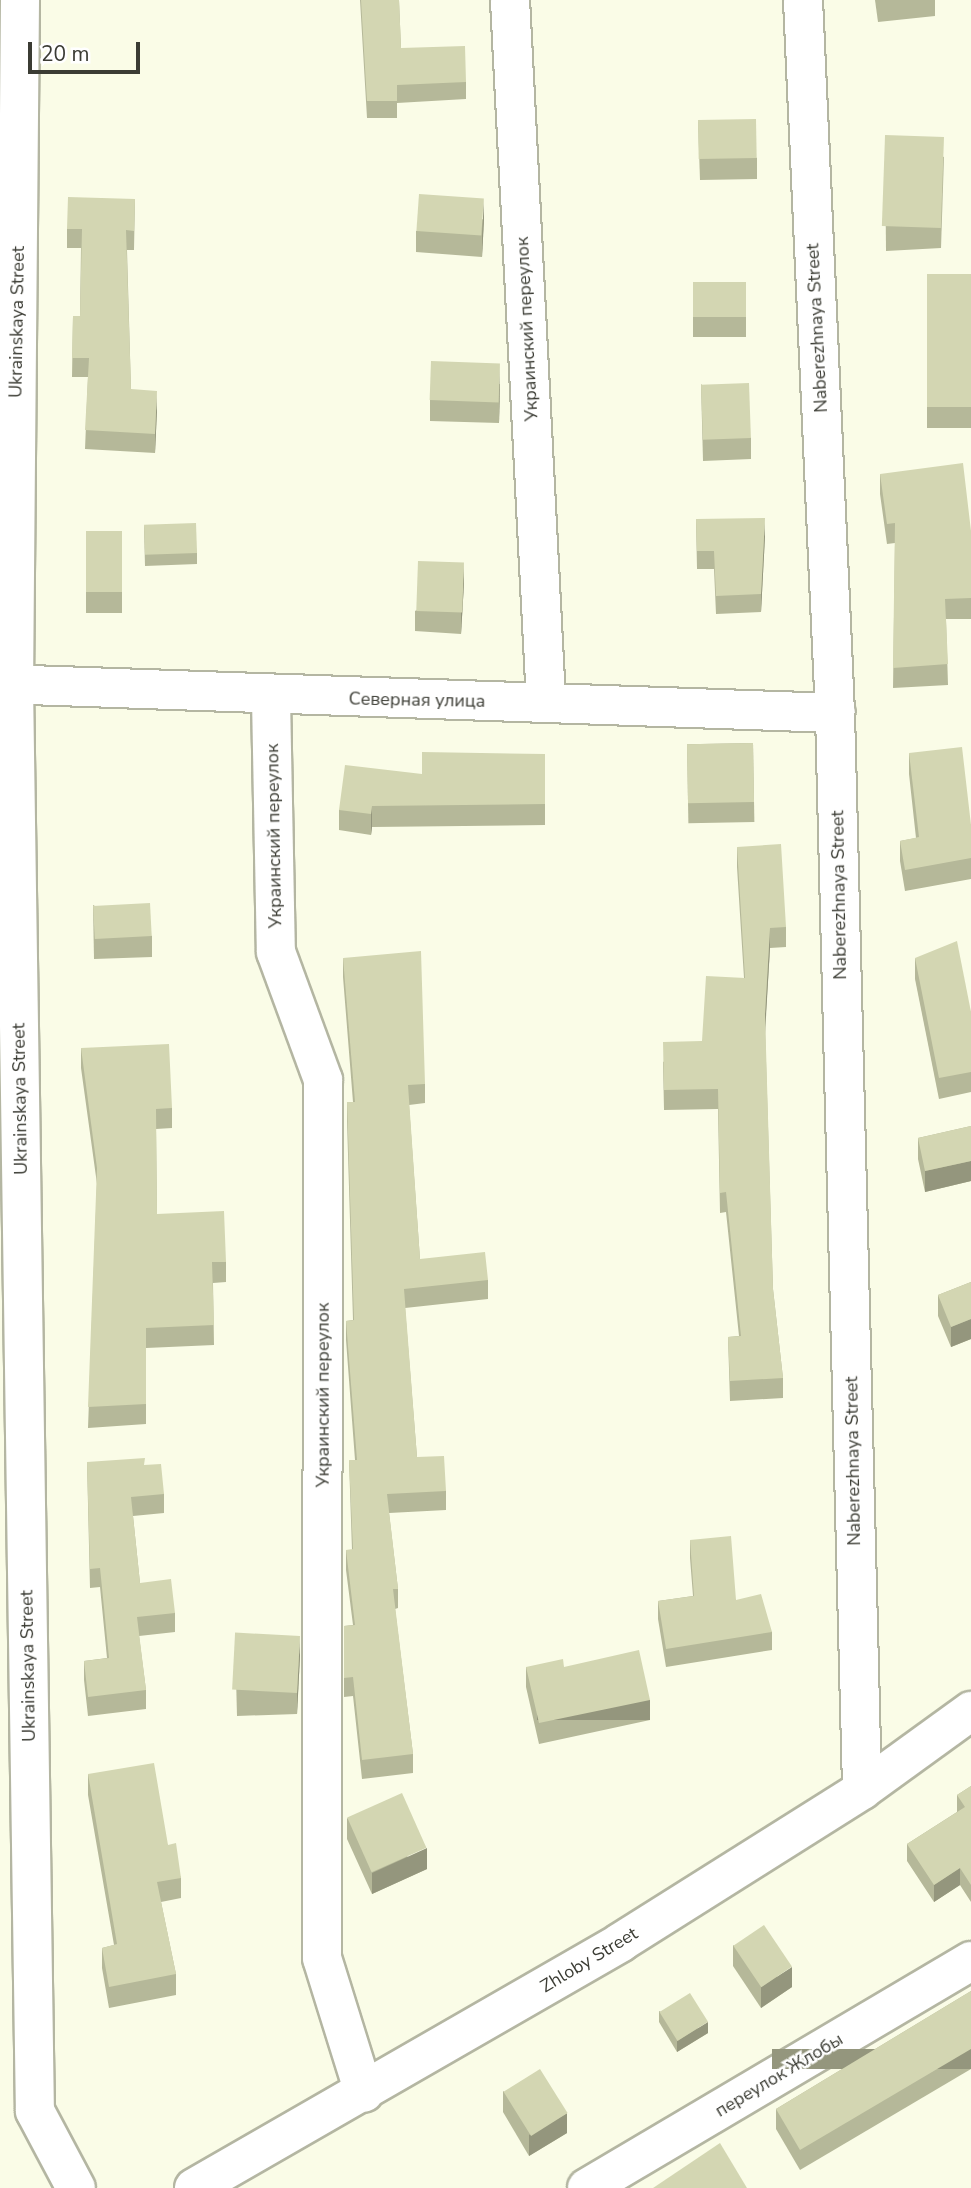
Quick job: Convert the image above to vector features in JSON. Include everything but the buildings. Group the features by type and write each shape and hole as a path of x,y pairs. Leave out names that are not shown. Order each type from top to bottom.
{"street":[{"name":"Ukrainskaya Street","path":"20,0 7,685 35,2111 76,2188"},
{"name":"Украинский переулок","path":"510,0 546,701"},
{"name":"Naberezhnaya Street","path":"803,0 835,713 862,1790"},
{"name":"Северная улица","path":"7,685 271,698 546,701 835,713"},
{"name":"Украинский переулок","path":"271,698 276,952 323,1080 322,1958 364,2093"},
{"name":"Zhloby Street","path":"194,2188 364,2093 621,1942 862,1790 971,1712"},
{"name":"переулок Жлобы","path":"587,2188 971,1961"}]}
